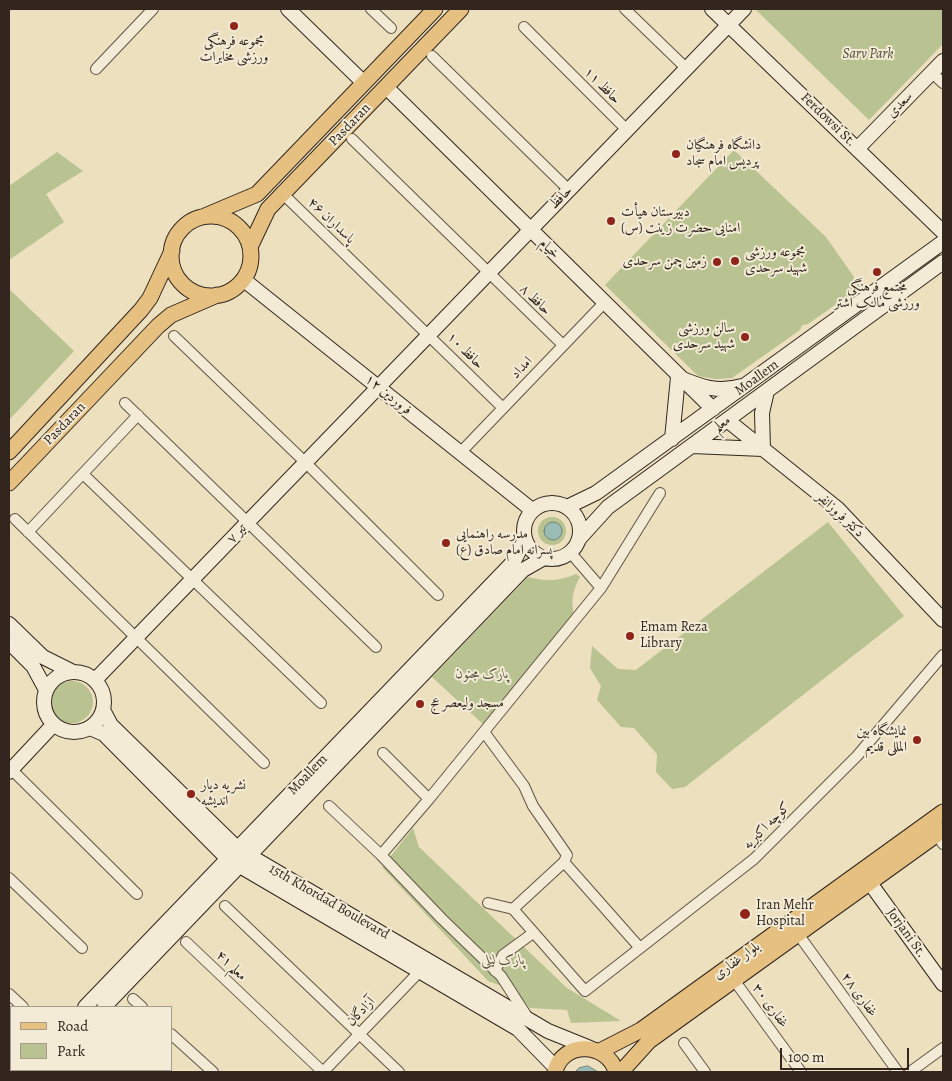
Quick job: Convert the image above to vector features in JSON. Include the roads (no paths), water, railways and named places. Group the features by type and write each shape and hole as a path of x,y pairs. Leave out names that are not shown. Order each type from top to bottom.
{"main road":[{"path":"288,9 364,83"},
{"name":"Pasdaran","path":"206,216 257,194 435,9"},
{"name":"Pasdaran","path":"250,247 268,209 461,9"},
{"name":"Ferdowsi St.","path":"712,9 943,232"},
{"name":"حافظ","path":"378,388 744,9"},
{"name":"سعدی","path":"857,149 943,61"},
{"name":"خیام","path":"386,88 678,377 713,409"},
{"path":"206,216 216,216 235,224 243,231 250,247 251,260 244,280 228,293 217,296 197,293 180,281 172,262 174,241 183,228 195,219 206,216"},
{"name":"Moallem","path":"567,507 596,493 943,242"},
{"name":"Pasdaran","path":"9,452 141,310 150,298 172,251"},
{"name":"معلم","path":"579,539 608,507 943,262"},
{"name":"۱۲ فروردین","path":"244,280 532,510"},
{"name":"Pasdaran","path":"9,483 158,326 171,315 217,296"},
{"path":"672,439 678,377 703,388 727,390 747,385"},
{"name":"۷ تیر","path":"95,680 378,388"},
{"path":"692,446 763,448 762,413 767,391"},
{"name":"دکتر فروزانفر","path":"727,420 838,509 943,620"},
{"path":"549,503 567,507 577,517 580,528 579,539 570,552 555,559 544,558 534,553 525,539 525,523 532,510 549,503"},
{"name":"Moallem","path":"105,1006 239,857 514,561 525,539"},
{"name":"Moallem","path":"86,1006 239,857 523,570 544,558"},
{"path":"9,624 43,657 73,672"},
{"path":"9,642 33,666 46,690"},
{"path":"81,672 95,680 103,694 103,710 100,717 90,728 83,731 68,731 54,724 44,704 46,690 58,676 81,672"},
{"name":"15th Khordad Boulevard","path":"103,710 111,725 239,857 548,1031 595,1050"},
{"path":"10,769 54,724"},
{"name":"15th Khordad Boulevard","path":"90,728 104,734 239,857 518,1029 537,1046 556,1070"},
{"name":"بلوار غفاری","path":"556,1070 562,1059 570,1052 595,1050 641,1030 943,812"},
{"name":"بلوار غفاری","path":"621,1072 649,1041 870,882 941,836"},
{"name":"Jorjani St.","path":"870,882 943,984"},
{"path":"595,1050 609,1058 616,1072"}],"street":[{"path":"96,68 154,9"},
{"path":"371,9 391,28"},
{"path":"625,9 686,68"},
{"name":"حافظ ۱۱","path":"524,27 627,130"},
{"path":"432,56 569,190"},
{"path":"932,72 943,84"},
{"name":"حافظ ۸","path":"352,139 563,346"},
{"name":"پاسداران ۴۶","path":"283,194 430,335"},
{"name":"امداد","path":"460,453 604,303"},
{"name":"حافظ ۱۰","path":"430,335 503,408"},
{"path":"174,336 306,463 438,595"},
{"path":"126,403 376,647"},
{"path":"28,532 138,416"},
{"path":"83,474 321,704"},
{"path":"381,855 601,588 660,493"},
{"path":"16,519 264,763"},
{"path":"570,552 601,588"},
{"name":"کوچه اکبریه","path":"533,933 585,991 754,859 857,756 943,655"},
{"path":"484,732 524,786 532,806 566,851 567,856 564,862 514,909"},
{"path":"383,753 429,799"},
{"path":"10,769 137,894"},
{"path":"330,806 381,855 440,918 495,970 530,1020"},
{"path":"564,862 640,948"},
{"path":"9,878 82,948"},
{"path":"488,903 514,909 533,933 503,955 495,970"},
{"path":"225,906 358,1035 398,1071"},
{"name":"غفاری ۲۸","path":"798,934 898,1072"},
{"name":"معلم ۴۱","path":"186,942 323,1072"},
{"name":"آزادگان","path":"323,1072 420,970"},
{"name":"غفاری ۳۰","path":"734,980 802,1072"},
{"path":"9,994 22,1006"},
{"path":"133,1000 141,1006"},
{"path":"172,1035 213,1072"},
{"path":"684,1044 705,1072"},
{"path":"910,1072 943,1048"}],"water":[{"path":"549,522 557,522 562,527 560,538 549,540 544,535 544,527"},
{"path":"588,1066 598,1072 575,1072 579,1068"}],"place":[{"name":"مجموعه فرهنگی ورزشی مخابرات","path":"234,26"},
{"name":"دانشگاه فرهنگیان پردیس امام سجاد","path":"676,154"},
{"name":"دبیرستان هیأت امنایی حضرت زینت (س)","path":"611,221"},
{"name":"مجموعه ورزشی شهید سرحدی","path":"735,261"},
{"name":"زمین چمن سرحدی","path":"717,262"},
{"name":"مجتمع فرهنگی ورزشی مالک اشتر","path":"877,272"},
{"name":"سالن ورزشی شهید سرحدی","path":"745,337"},
{"name":"مدرسه راهنمایی پسرانه امام صادق (ع)","path":"446,543"},
{"name":"Emam Reza Library","path":"630,636"},
{"name":"مسجد ولیعصر عج","path":"420,704"},
{"name":"نمایشگاه بین المللی قدیم","path":"917,740"},
{"name":"نشریه دیار اندیشه","path":"191,794"},
{"name":"Iran Mehr Hospital","path":"745,914"}],"park label":[{"name":"Sarv Park","path":"868,55"},
{"name":"پارک مجنون","path":"482,675"},
{"name":"پارک لیلی","path":"503,961"}]}
